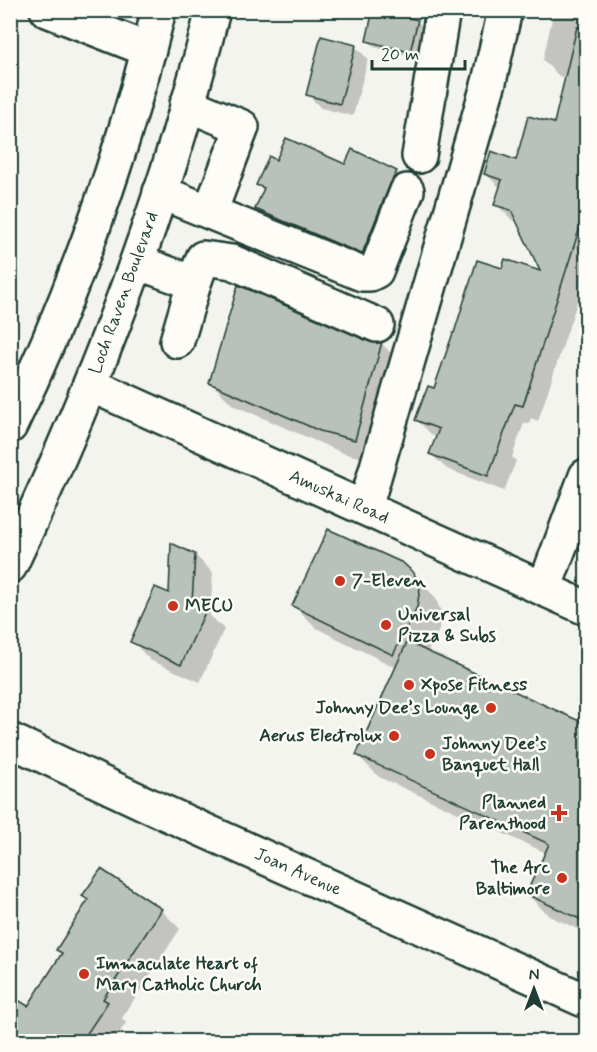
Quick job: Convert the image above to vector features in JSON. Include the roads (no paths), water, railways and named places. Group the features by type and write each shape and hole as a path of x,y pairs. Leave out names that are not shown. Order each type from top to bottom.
{"street":[{"path":"47,10 149,50"},
{"path":"13,414 62,309 89,238 149,50 159,10"},
{"name":"Loch Raven Boulevard","path":"10,566 91,386 137,262 187,104 213,10"},
{"path":"419,156 443,10"},
{"path":"365,508 489,82 505,10"},
{"path":"187,104 242,127 210,212"},
{"path":"160,192 362,274 370,274 376,271 407,191"},
{"path":"177,341 203,258 232,262 377,325"},
{"path":"137,262 194,283"},
{"name":"Amuskai Road","path":"91,386 586,608"},
{"path":"544,589 586,476"},
{"name":"Joan Avenue","path":"10,740 161,811 586,1001"}],"place":[{"name":"7-Eleven","path":"340,581"},
{"name":"MECU","path":"173,606"},
{"name":"Universal Pizza & Subs","path":"386,625"},
{"name":"Xpose Fitness","path":"409,685"},
{"name":"Johnny Dee’s Lounge","path":"491,708"},
{"name":"Aerus Electrolux","path":"394,736"},
{"name":"Johnny Dee’s Banquet Hall","path":"430,754"},
{"name":"Planned Parenthood","path":"559,813"},
{"name":"The Arc Baltimore","path":"562,878"},
{"name":"Immaculate Heart of Mary Catholic Church","path":"84,974"}]}
